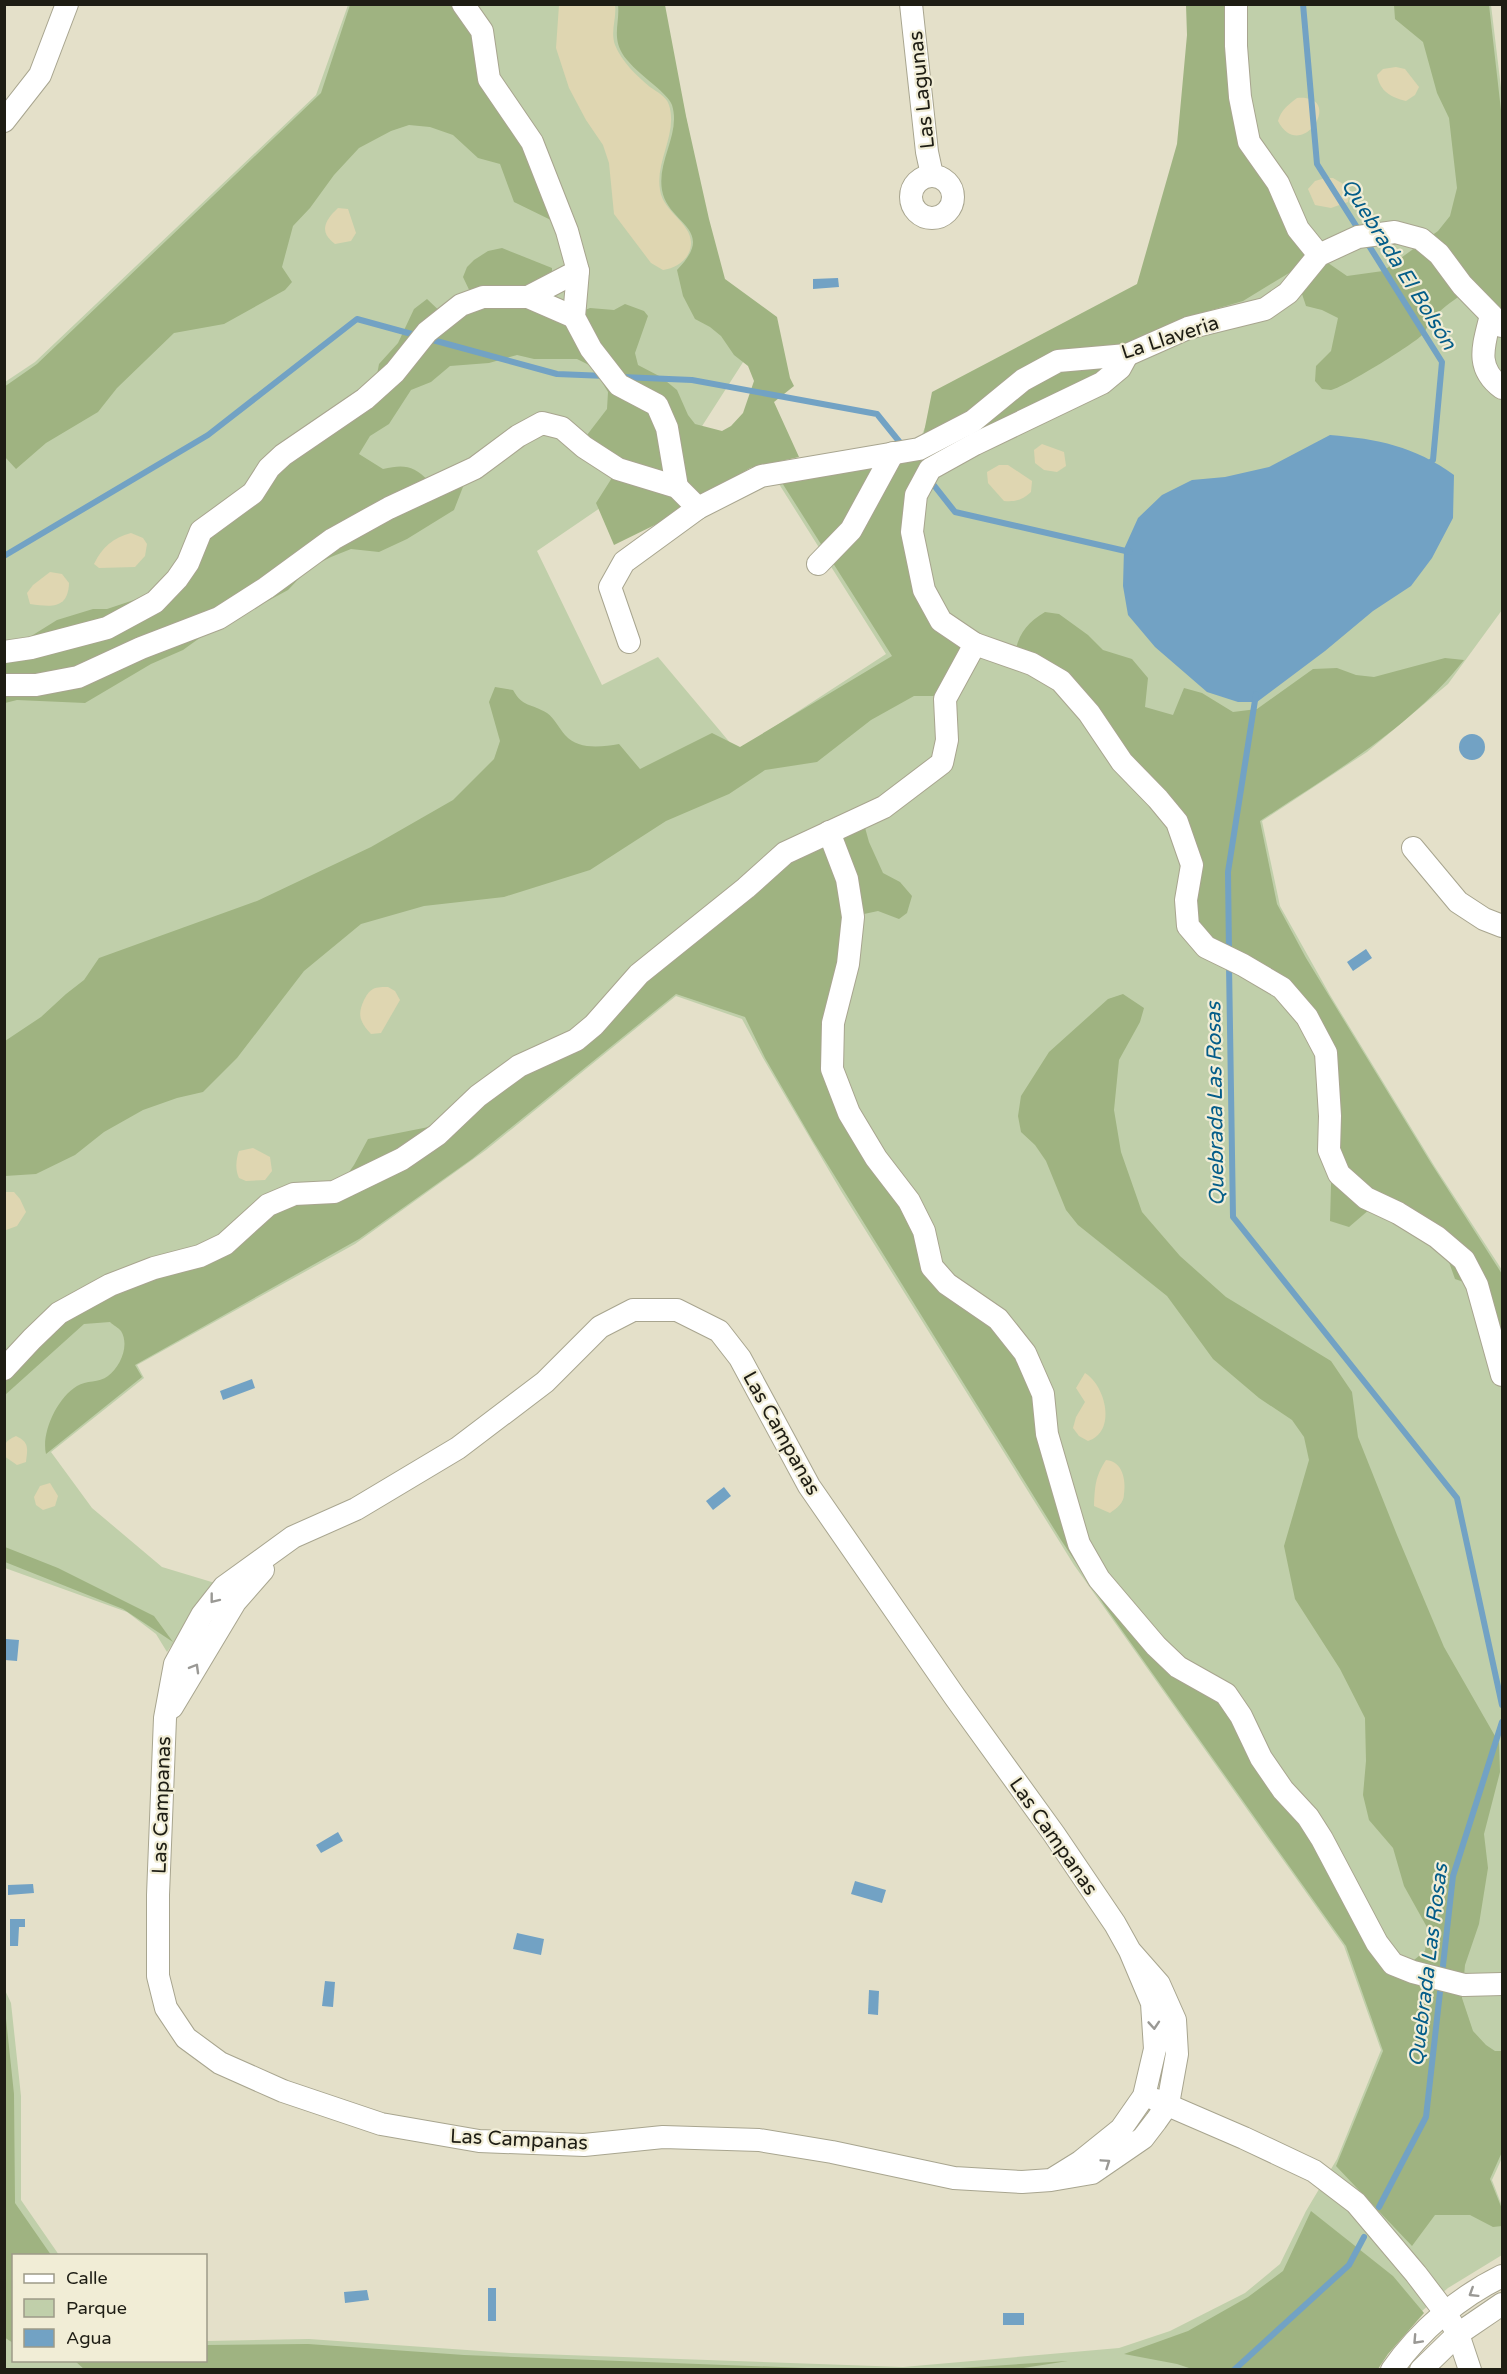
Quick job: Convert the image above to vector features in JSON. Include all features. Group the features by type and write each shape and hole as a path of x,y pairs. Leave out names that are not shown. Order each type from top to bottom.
{"street":[{"path":"4,121 40,75 67,4"},
{"path":"463,4 482,31 489,79 532,142 567,231 578,271 574,317 591,349 619,385 657,405 667,428 677,487"},
{"name":"Las Lagunas","path":"911,4 927,152 932,175"},
{"path":"1236,4 1239,97 1249,142 1278,183 1298,229 1319,255"},
{"name":"La Llaveria","path":"629,642 610,587 624,562 698,508 762,476 919,448 973,421 1023,380 1058,361 1127,355 1188,328 1265,309 1288,293 1319,255 1358,237 1395,232 1421,239 1439,254 1462,285 1497,320"},
{"path":"528,297 578,271"},
{"path":"4,652 31,648 107,628 155,602 177,579 188,563 201,531 253,493 269,468 283,455 365,399 395,372 427,332 461,305 483,297 528,297 574,317"},
{"path":"1497,320 1482,354 1489,378 1503,388"},
{"path":"1127,355 1120,368 1102,383 975,444 930,469 916,495 912,532 924,590 941,621 975,644 1032,664 1061,681 1089,713 1122,762 1158,798 1177,822 1192,866 1186,900 1188,926 1206,947 1282,988 1307,1017 1326,1053 1330,1116 1329,1150 1339,1174 1366,1198 1398,1213 1437,1237 1464,1260 1477,1285 1503,1375"},
{"path":"4,685 36,685 78,677 141,648 219,618 266,588 333,539 389,508 475,468 518,436 542,423 562,428 584,447 618,469 677,487 698,508"},
{"path":"818,564 851,530 894,453"},
{"path":"4,1370 58,1313 100,1291 154,1268 200,1256 225,1244 268,1205 294,1194 333,1191 402,1159 436,1135 478,1096 519,1066 576,1040 594,1025 639,974 746,888 785,853 884,807 942,763 946,752 945,699 975,644"},
{"path":"829,832 847,879 854,917 848,964 833,1023 832,1069 849,1113 876,1158 909,1201 924,1231 932,1267 947,1284 998,1320 1025,1353 1043,1394 1047,1434 1076,1534 1099,1579 1156,1646 1178,1667 1226,1695 1241,1716 1261,1758 1283,1790 1308,1817 1322,1839 1377,1943 1393,1964 1413,1972 1464,1984 1503,1984"},
{"path":"1413,848 1458,902 1484,919 1503,926"},
{"name":"Las Campanas","path":"1051,2180 1080,2162 1121,2129 1144,2096 1155,2049 1152,2002 1130,1950 1115,1924 809,1486 740,1358 719,1331 677,1310 633,1310 600,1327 545,1382 458,1448 356,1509 293,1537 235,1602 165,1718 158,1895 158,1976 166,2008 186,2038 220,2063 283,2091 381,2124 479,2141 584,2145 663,2137 759,2140 832,2152 954,2178 1022,2182 1051,2180 1092,2173 1143,2138 1168,2104 1177,2054 1174,2020 1159,1984 1130,1950"},
{"path":"1144,2096 1168,2104 1314,2171 1356,2203 1445,2312 1458,2334 1470,2370"},
{"path":"1392,2370 1419,2337 1445,2312 1503,2276"},
{"path":"1421,2370 1458,2334 1503,2304"}],"green space":[{"path":"348,5 663,5 707,221 724,282 772,317 688,448 537,551 602,685 658,657 737,751 886,654 779,484 912,458 940,392 1138,290 1179,153 1189,41 1188,5 1491,5 1502,96 1502,610 1448,684 1367,752 1262,821 1280,906 1330,995 1435,1167 1502,1270 1502,2158 1492,2180 1502,2206 1502,2255 1448,2288 1386,2343 1370,2369 5,2369 4,1988 11,2003 21,2096 21,2200 58,2254 12,2254 12,2362 207,2362 207,2341 309,2339 510,2353 903,2367 1119,2348 1170,2331 1245,2293 1280,2264 1306,2211 1337,2159 1381,2050 1344,1946 1074,1565 841,1191 742,1019 676,996 486,1150 355,1244 137,1365 144,1378 51,1452 92,1508 162,1567 215,1583 167,1652 156,1634 127,1612 5,1568 5,382 35,362 316,95"},
{"path":"350,5 459,5 513,120 557,223 514,202 500,164 478,158 453,135 430,127 409,125 391,131 359,148 293,226 282,267 292,282 285,290 224,324 174,333 117,388 98,412 46,443 16,469 5,457 4,387 37,364 321,93"},
{"path":"618,5 665,5 686,116 725,279 777,317 790,378 794,386 774,402 799,457 750,468 673,516 614,545 596,503 622,462 597,445 587,435 607,409 608,392 593,367 577,359 534,359 517,355 489,363 450,366 431,382 411,390 389,424 370,436 359,454 383,469 403,467 413,469 429,481 468,474 454,510 407,539 379,552 351,549 331,557 309,568 288,590 264,603 217,615 201,637 183,650 151,664 85,703 17,700 5,703 4,653 57,620 93,609 107,609 176,586 204,536 275,471 286,439 317,422 376,380 379,364 398,343 414,309 427,299 448,319 472,296 463,277 467,267 488,251 502,248 552,268 552,277 526,290 567,317 590,308 614,310 625,304 644,311 648,316 635,353 638,365 661,377 677,390 688,415 695,424 722,431 731,426 743,413 754,381 748,366 734,355 721,336 695,319 683,296 677,270 693,245 692,235 666,202 661,179 674,126 672,105 664,94 633,67 622,53 617,41"},
{"path":"1186,5 1234,5 1238,97 1318,256 1347,276 1383,271 1438,231 1450,216 1457,188 1449,118 1437,93 1423,42 1395,19 1394,5 1489,5 1502,119 1502,320 1464,293 1441,310 1422,335 1406,347 1337,388 1322,389 1315,381 1316,366 1331,351 1338,318 1322,310 1306,306 1294,270 1243,301 1184,318 1111,370 934,465 922,442 932,392 1137,284 1177,144 1187,35"},
{"path":"919,455 926,468 917,588 969,644 941,696 914,696 871,720 817,762 765,770 729,794 666,821 590,870 504,897 424,906 361,924 304,971 237,1058 203,1092 143,1110 104,1132 75,1155 36,1174 5,1176 5,1041 41,1017 84,980 99,958 257,901 371,847 453,800 494,759 500,741 489,702 495,687 513,690 524,703 547,713 565,735 576,743 597,746 619,744 640,769 712,733 740,747 892,656 779,478"},
{"path":"1045,612 1059,614 1088,635 1103,650 1132,659 1148,678 1145,707 1173,715 1184,688 1202,693 1233,712 1257,709 1313,669 1337,668 1356,675 1374,677 1445,658 1464,660 1443,685 1395,728 1342,767 1260,821 1277,904 1306,958 1431,1163 1502,1274 1502,1362 1478,1287 1455,1279 1439,1234 1370,1209 1349,1227 1330,1221 1332,1150 1310,1016 1191,924 1195,865 1092,711 1015,653 1025,629"},
{"path":"864,824 869,842 883,873 900,882 912,896 907,913 899,919 878,911 850,917 829,1070 920,1232 970,1303 1022,1355 1095,1581 1223,1697 1305,1820 1385,1961 1414,1960 1425,1951 1428,1929 1404,1886 1393,1848 1369,1820 1363,1795 1366,1761 1365,1718 1340,1669 1295,1599 1284,1546 1309,1460 1304,1437 1292,1420 1259,1398 1213,1359 1167,1296 1078,1225 1066,1210 1046,1161 1035,1145 1021,1132 1018,1116 1021,1096 1049,1052 1108,999 1123,994 1144,1008 1140,1022 1119,1060 1114,1110 1121,1152 1142,1212 1180,1256 1226,1297 1331,1361 1352,1392 1358,1437 1397,1535 1444,1647 1499,1743 1500,1772 1484,1834 1488,1868 1479,1924 1465,1965 1462,1998 1473,2031 1486,2045 1495,2051 1502,2051 1502,2152 1490,2179 1502,2209 1502,2226 1493,2227 1470,2215 1435,2215 1412,2246 1336,2166 1383,2051 1346,1946 1104,1605 1061,1540 813,1141 765,1058 745,1017 676,994 472,1159 359,1239 135,1365 142,1377 46,1454 48,1426 63,1399 77,1386 108,1376 120,1362 124,1349 124,1337 121,1331 110,1322 84,1324 5,1395 5,1372 59,1314 200,1257 269,1206 334,1193 354,1165 368,1139 454,1122 540,1056 786,854"},
{"path":"5,1547 58,1568 154,1616 173,1642 123,1609 5,1562"},
{"path":"4,2000 14,2094 15,2203 50,2254 12,2254 12,2342 4,2337"},
{"path":"1311,2211 1393,2276 1424,2313 1378,2369 1192,2369 1124,2354 1188,2331 1248,2297 1283,2271"},
{"path":"308,2344 464,2355 832,2369 85,2370 76,2362 207,2362 207,2345"},
{"path":"1068,2361 1017,2369 944,2369"}],"sand":[{"path":"559,5 615,5 613,35 618,51 625,63 668,102 671,126 659,179 660,190 666,205 687,230 691,244 685,259 673,267 663,270 651,263 614,214 609,163 603,145 569,88 556,48"},
{"path":"1396,67 1405,69 1419,87 1415,95 1406,101 1395,98 1378,81 1377,75 1383,69"},
{"path":"1297,98 1311,100 1318,106 1319,115 1315,124 1307,132 1298,135 1287,132 1278,121 1283,111"},
{"path":"1333,178 1350,188 1348,202 1331,208 1315,205 1308,189 1315,181"},
{"path":"338,208 348,209 356,233 351,241 335,244 327,235 325,226 329,217"},
{"path":"1042,444 1064,452 1066,466 1057,472 1044,470 1035,463 1034,450"},
{"path":"999,465 1008,465 1032,481 1031,492 1019,500 1004,501 988,483 987,472"},
{"path":"131,533 143,538 147,544 145,556 135,567 99,568 94,564 109,544"},
{"path":"50,572 62,574 69,583 66,598 52,606 30,604 27,593 33,585"},
{"path":"378,987 388,987 395,991 400,1000 381,1033 371,1034 361,1018 362,1005 372,990"},
{"path":"253,1148 270,1157 272,1171 265,1180 246,1181 239,1178 236,1164 239,1151"},
{"path":"5,1192 14,1192 26,1212 17,1226 6,1230"},
{"path":"1085,1373 1098,1388 1105,1409 1103,1428 1097,1436 1088,1441 1079,1436 1073,1428 1076,1417 1085,1402 1076,1388"},
{"path":"16,1436 25,1443 27,1449 26,1462 17,1465 4,1456 6,1443"},
{"path":"1106,1460 1112,1461 1120,1468 1124,1483 1123,1500 1110,1513 1094,1506 1096,1482"},
{"path":"50,1483 58,1496 55,1506 43,1510 36,1505 34,1497 40,1486"}],"water":[{"path":"838,278 839,287 813,289 813,279"},
{"path":"1330,435 1395,446 1424,457 1454,475 1453,518 1432,558 1411,586 1373,611 1325,651 1257,702 1238,702 1207,692 1155,647 1128,615 1123,586 1124,549 1138,518 1162,495 1192,480 1225,477 1269,467"},
{"path":"1472,734 1481,738 1485,747 1481,756 1472,760 1463,756 1459,747 1463,738"},
{"path":"1366,949 1372,958 1353,971 1347,962"},
{"path":"252,1379 255,1388 223,1400 220,1391"},
{"path":"724,1487 731,1496 713,1510 706,1501"},
{"path":"6,1639 19,1640 17,1661 5,1660"},
{"path":"338,1832 343,1841 321,1853 316,1845"},
{"path":"855,1881 886,1890 882,1903 851,1894"},
{"path":"33,1884 34,1893 8,1895 8,1885"},
{"path":"10,1919 25,1919 25,1927 19,1927 18,1946 10,1946"},
{"path":"517,1933 544,1939 541,1955 513,1949"},
{"path":"325,1981 335,1982 333,2007 322,2006"},
{"path":"869,1990 879,1991 878,2015 868,2014"},
{"path":"488,2288 496,2288 496,2321 488,2321"},
{"path":"367,2290 369,2300 345,2303 344,2292"},
{"path":"1003,2313 1024,2313 1024,2325 1003,2325"}],"waterway":[{"name":"Quebrada El Bolsón","path":"1303,4 1317,164 1360,232"},
{"name":"Quebrada El Bolsón","path":"1366,241 1442,362 1433,460 1428,464"},
{"path":"4,556 208,435 357,319 419,336"},
{"path":"429,339 557,374 606,376"},
{"path":"622,377 692,380 877,414 902,445"},
{"path":"929,479 955,512 1130,552"},
{"name":"Quebrada Las Rosas","path":"1229,952 1228,872 1256,694"},
{"name":"Quebrada Las Rosas","path":"1229,965 1233,1217 1457,1498 1502,1705"},
{"name":"Quebrada Las Rosas","path":"1379,2207 1426,2117 1453,1876 1502,1722"},
{"name":"Quebrada Las Rosas","path":"1234,2370 1349,2265 1364,2237"}]}
